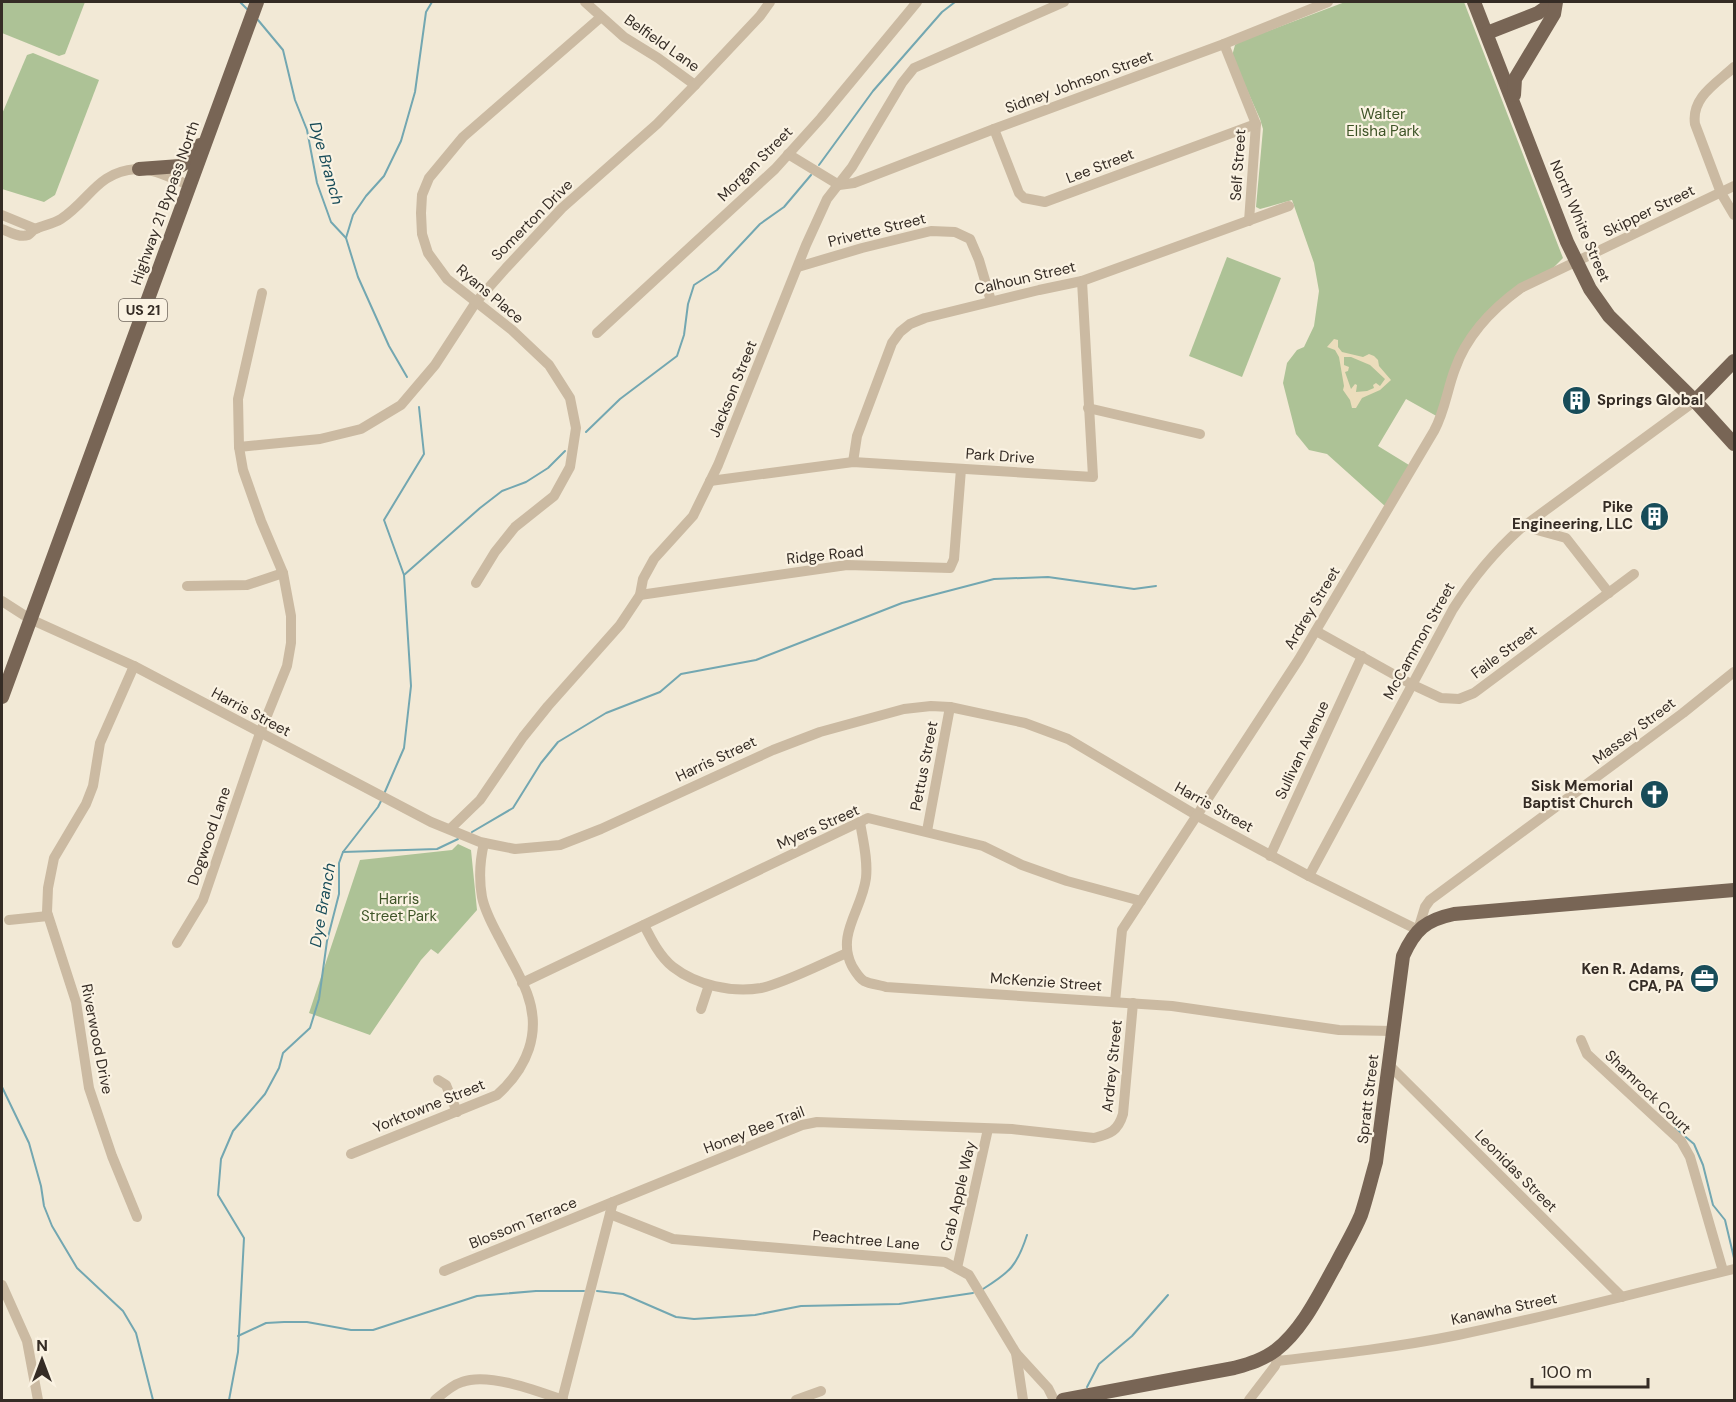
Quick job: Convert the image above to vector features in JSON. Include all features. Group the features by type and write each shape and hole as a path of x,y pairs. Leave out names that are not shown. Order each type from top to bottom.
{"main road":[{"name":"Highway 21 Bypass North","path":"30,619 257,2"},
{"name":"North White Street","path":"1474,2 1576,263 1596,299 1609,316 1695,401 1734,444"},
{"path":"1488,33 1538,13 1555,2"},
{"path":"1513,100 1515,79 1554,14 1555,2"},
{"path":"139,169 180,166 207,136"},
{"path":"1695,401 1734,361"},
{"name":"US 21","path":"2,697 30,619"},
{"path":"1418,930 1438,917 1454,914 1734,890"},
{"name":"Spratt Street","path":"1063,1401 1222,1371 1276,1356 1306,1316 1360,1216 1376,1161 1403,956 1418,930"}],"street":[{"name":"Belfield Lane","path":"585,2 624,36 696,85"},
{"name":"Somerton Drive","path":"239,447 320,439 361,429 401,405 435,365 476,302 562,208 657,124 760,16 770,2"},
{"name":"Morgan Street","path":"597,333 775,169 821,118 917,2"},
{"name":"Jackson Street","path":"450,829 480,800 542,714 620,625 640,596 643,579 654,559 693,516 711,481 827,199 852,167 902,83 914,69 1064,2"},
{"path":"1296,2 1300,13"},
{"name":"Sidney Johnson Street","path":"838,184 854,183 1224,44 1328,2"},
{"name":"Ryans Place","path":"476,583 495,552 515,527 554,496 570,467 576,428 570,398 549,365 512,330 447,279 428,253 422,234 422,195 429,178 463,137 601,17"},
{"name":"Self Street","path":"1224,44 1256,124 1249,221"},
{"path":"1734,68 1704,94 1694,112 1695,124 1721,193 1734,215"},
{"name":"Lee Street","path":"994,129 1019,193 1024,198 1045,202 1256,124"},
{"path":"788,154 838,184"},
{"path":"2,229 18,235 28,235 36,229 61,220 107,177 122,171 139,169 189,185"},
{"name":"Skipper Street","path":"1576,263 1734,186"},
{"name":"Calhoun Street","path":"853,462 856,436 892,343 910,324 991,301 1082,281 1289,206"},
{"path":"2,215 36,229"},
{"name":"Privette Street","path":"798,267 931,231 955,231 970,239 991,301"},
{"name":"Ardrey Street","path":"1115,1002 1122,930 1316,631 1434,431 1442,417 1455,368 1476,329 1496,307 1521,288 1576,263"},
{"name":"Park Drive","path":"711,481 853,462 1093,477 1082,281"},
{"name":"Dogwood Lane","path":"177,943 203,900 260,733 287,666 291,643 291,616 283,573 243,470 239,447 238,399 262,293"},
{"name":"McCammon Street","path":"1309,876 1453,609 1470,582 1494,553 1529,522 1695,401"},
{"path":"1088,408 1200,434"},
{"name":"Ridge Road","path":"640,596 847,564 950,568 954,559 961,469"},
{"path":"1529,522 1537,530 1566,538 1610,593"},
{"path":"187,586 247,585 283,573"},
{"name":"Faile Street","path":"1316,631 1441,698 1459,699 1474,693 1634,574"},
{"name":"Harris Street","path":"2,601 30,619 134,666 387,800 431,822 484,843 515,849 560,845 601,829 773,750 820,732 904,709 931,706 950,707 1025,723 1068,739 1270,856 1418,930"},
{"name":"Sullivan Avenue","path":"1270,856 1362,656"},
{"name":"Riverwood Drive","path":"134,666 100,743 93,786 86,804 54,858 48,888 48,916 76,1002 89,1088 112,1156 138,1217"},
{"name":"Massey Street","path":"1418,930 1425,907 1430,900 1683,713 1734,672"},
{"name":"Pettus Street","path":"927,831 950,707"},
{"name":"Myers Street","path":"522,983 868,819 927,831 983,846 1022,865 1141,901"},
{"path":"644,925 653,942 671,966 689,977 710,985 761,988 847,953 845,946 862,898 866,878 866,858 860,822"},
{"name":"Yorktowne Street","path":"351,1154 497,1095 513,1081 526,1058 533,1039 527,994 487,914 482,898 480,870 484,843"},
{"path":"9,920 48,916"},
{"name":"McKenzie Street","path":"847,953 854,971 864,981 886,987 1172,1006 1339,1030 1393,1031"},
{"path":"701,1009 710,985"},
{"name":"Ardrey Street","path":"1115,1131 1120,1125 1123,1114 1133,1003"},
{"name":"Shamrock Court","path":"1581,1040 1587,1054 1681,1141 1690,1157 1723,1271"},
{"name":"Leonidas Street","path":"1389,1065 1622,1297"},
{"path":"438,1080 446,1085 457,1112"},
{"name":"Honey Bee Trail","path":"613,1202 802,1125 837,1122 1012,1129 1094,1138 1115,1131"},
{"name":"Crab Apple Way","path":"957,1268 988,1129"},
{"path":"435,1401 462,1381 483,1380 519,1384 563,1400 613,1202"},
{"name":"Blossom Terrace","path":"444,1271 613,1202"},
{"name":"Peachtree Lane","path":"610,1214 673,1239 911,1258 945,1262 957,1268"},
{"path":"957,1268 969,1275 1016,1353 1048,1388 1054,1401"},
{"name":"Kanawha Street","path":"1276,1356 1342,1354 1457,1335 1734,1269"},
{"path":"2,1285 27,1341 38,1401"},
{"path":"1016,1353 1023,1401"},
{"path":"1249,1401 1276,1356"},
{"path":"796,1401 821,1391"}],"green space":[{"path":"2,2 85,2 65,54 59,56 2,33"},
{"name":"Walter Elisha Park","path":"1345,2 1464,2 1563,258 1548,273 1476,328 1440,418 1406,399 1378,446 1409,465 1386,507 1327,454 1309,450 1296,434 1283,383 1287,363 1297,350 1304,347 1314,326 1319,291 1314,263 1292,200 1260,209 1256,207 1263,129 1232,56 1235,45 1241,41"},
{"path":"33,53 99,80 55,195 44,202 2,189 2,114 27,55"},
{"path":"1227,257 1281,278 1242,377 1189,356"},
{"name":"Harris Street Park","path":"458,844 471,850 477,910 438,954 431,949 421,960 370,1035 309,1013 360,860 452,850"}],"shaded area":[{"path":"1334,339 1338,340 1338,347 1342,352 1363,357 1369,354 1374,356 1391,380 1380,390 1362,398 1356,408 1352,408 1343,390 1339,357 1335,350 1327,347","holes":["1344,357 1351,357 1370,365 1385,379 1380,386 1376,383 1373,385 1374,388 1356,392 1357,385 1355,384 1351,389 1345,372 1349,367 1344,365"]}],"waterway":[{"name":"Dye Branch","path":"240,2 247,9"},
{"path":"346,238 353,215 384,176 401,141 415,92 426,12 432,2"},
{"path":"819,165 873,91 942,12 955,2"},
{"name":"Dye Branch","path":"258,20 283,50 295,100 307,130 317,183 331,222 346,238 358,277 389,346 407,377"},
{"path":"586,432 620,399 677,356 684,335 688,304 694,285 717,270 760,224 784,207 811,175"},
{"name":"Dye Branch","path":"384,794 404,748 411,686 404,575 384,520 424,454 419,407"},
{"path":"404,575 502,491 526,482 548,468 565,451"},
{"path":"472,832 513,808 541,763 558,742 606,713 660,692 681,674 756,660 902,603 994,579 1048,577 1134,589 1156,586"},
{"name":"Dye Branch","path":"229,1400 238,1352 244,1238 218,1195 221,1159 233,1131 265,1094 279,1068 283,1053 310,1028 319,999 327,941 339,894 339,863 343,852 382,799"},
{"path":"343,852 437,849 458,839"},
{"path":"2,1087 29,1143 44,1206 52,1226 77,1268 123,1311 136,1333 153,1400"},
{"path":"1675,1128 1694,1144 1703,1165 1713,1205 1725,1220 1734,1258"},
{"path":"983,1289 1000,1278 1016,1261 1027,1235"},
{"path":"238,1336 266,1323 284,1322 307,1322 351,1330 373,1330 477,1296 536,1291 584,1291"},
{"path":"597,1291 623,1294 676,1317 694,1319 755,1315 801,1306 899,1304 973,1293"},
{"path":"1087,1387 1099,1364 1132,1336 1168,1295"}],"place":[{"name":"Springs Global","path":"1576,400"},
{"name":"Pike Engineering, LLC","path":"1654,516"},
{"name":"Sisk Memorial Baptist Church","path":"1654,795"},
{"name":"Ken R. Adams, CPA, PA","path":"1705,978"}]}
